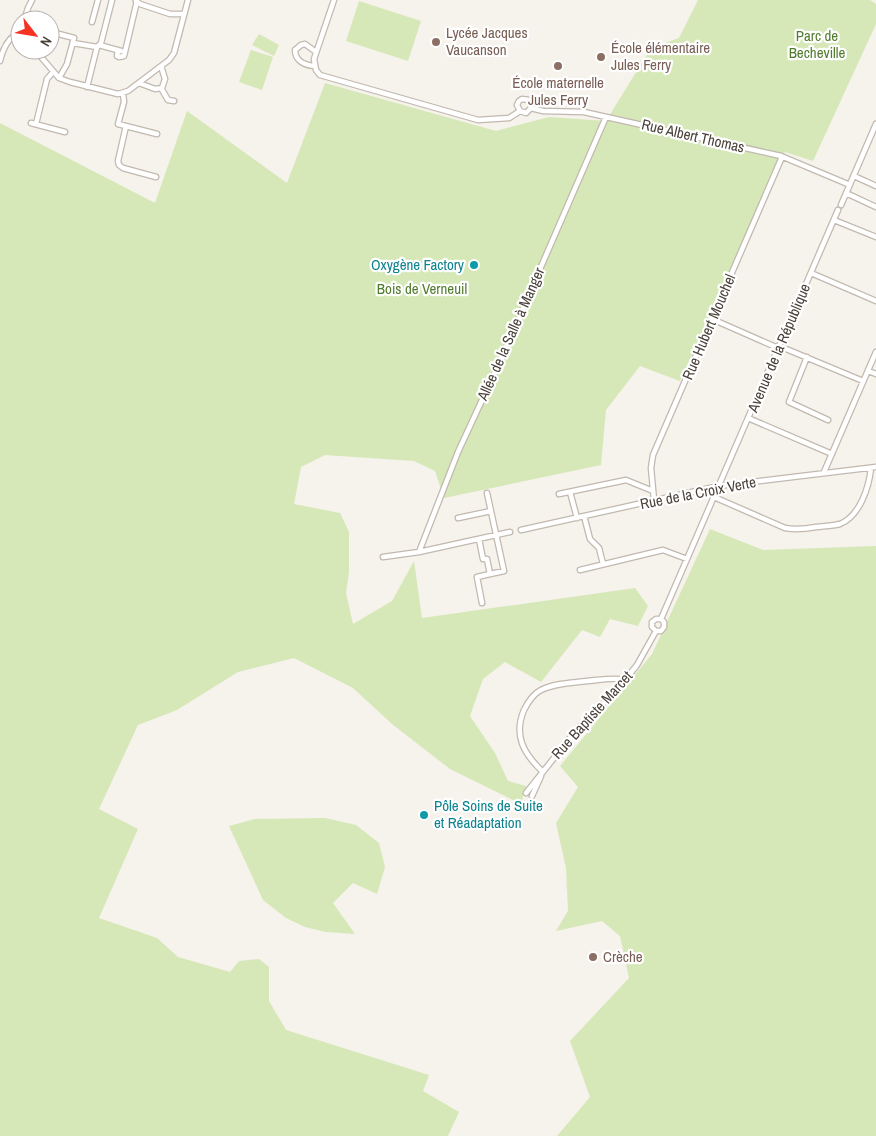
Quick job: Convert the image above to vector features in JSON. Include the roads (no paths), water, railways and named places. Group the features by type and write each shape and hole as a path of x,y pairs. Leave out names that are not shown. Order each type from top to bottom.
{"street":[{"path":"92,22 98,0"},
{"path":"87,86 112,0"},
{"path":"43,60 59,78 118,94 123,92 162,66 174,53 188,0"},
{"path":"334,0 316,52 314,66 325,77 478,120 509,118 520,111 526,112 531,108 530,101 522,99 518,103 517,108 520,111"},
{"path":"73,43 124,52 136,1 170,14 184,14"},
{"path":"59,78 67,64 74,38 60,34"},
{"path":"0,61 7,41 10,38"},
{"path":"314,66 305,65 297,59 295,50 300,45 306,44 316,52"},
{"path":"162,66 164,78 161,88 168,100 174,101"},
{"path":"53,72 47,79 34,123 65,132"},
{"path":"139,83 155,89 161,88"},
{"path":"123,92 124,102 118,124 157,134"},
{"name":"Rue Albert Thomas","path":"531,108 543,111 584,112 782,157 850,185"},
{"name":"Allée de la Salle à Manger","path":"419,552 458,452 501,359 606,117"},
{"path":"841,204 876,124"},
{"path":"126,126 118,161 119,165 123,168 156,177"},
{"name":"Rue Hubert Mouchel","path":"654,500 651,468 653,455 782,157"},
{"path":"854,176 876,186"},
{"path":"846,193 876,207"},
{"name":"Avenue de la République","path":"718,486 838,210"},
{"path":"834,220 876,238"},
{"path":"811,273 876,301"},
{"path":"712,319 863,381"},
{"path":"824,472 876,352"},
{"path":"807,357 789,402 828,420"},
{"path":"868,371 876,374"},
{"path":"748,418 832,454"},
{"path":"714,498 785,528 797,530 834,525 850,518 857,510 875,466"},
{"name":"Rue de la Croix Verte","path":"522,530 718,486 875,466"},
{"path":"558,494 626,480 654,491"},
{"name":"Rue Baptiste Marcet","path":"661,619 718,486"},
{"path":"570,492 576,518"},
{"path":"482,603 477,577 504,571 487,493"},
{"path":"458,518 491,511"},
{"path":"584,516 590,539 599,548 603,564"},
{"path":"383,557 419,552 510,532"},
{"path":"479,539 483,559 487,559 490,574"},
{"path":"580,570 663,550 687,559"},
{"name":"Rue Baptiste Marcet","path":"656,631 652,627 652,622 656,619 661,619"},
{"name":"Rue Baptiste Marcet","path":"656,631 661,631 664,627 664,622 661,619"},
{"name":"Rue Baptiste Marcet","path":"526,793 578,728 626,680 637,665 656,631"},
{"path":"543,772 530,760 520,738 520,721 531,698 539,691 550,686 620,678 626,680"},
{"name":"Rue Baptiste Marcet","path":"532,796 543,772"}],"place":[{"name":"Lycée Jacques Vaucanson","path":"436,42"},
{"name":"École élémentaire Jules Ferry","path":"601,57"},
{"name":"École maternelle Jules Ferry","path":"558,66"},
{"name":"Oxygène Factory","path":"474,265"},
{"name":"Pôle Soins de Suite et Réadaptation","path":"424,815"},
{"name":"Crèche","path":"593,957"}],"park label":[{"name":"Parc de Becheville","path":"817,44"},
{"name":"Bois de Verneuil","path":"422,289"}]}
